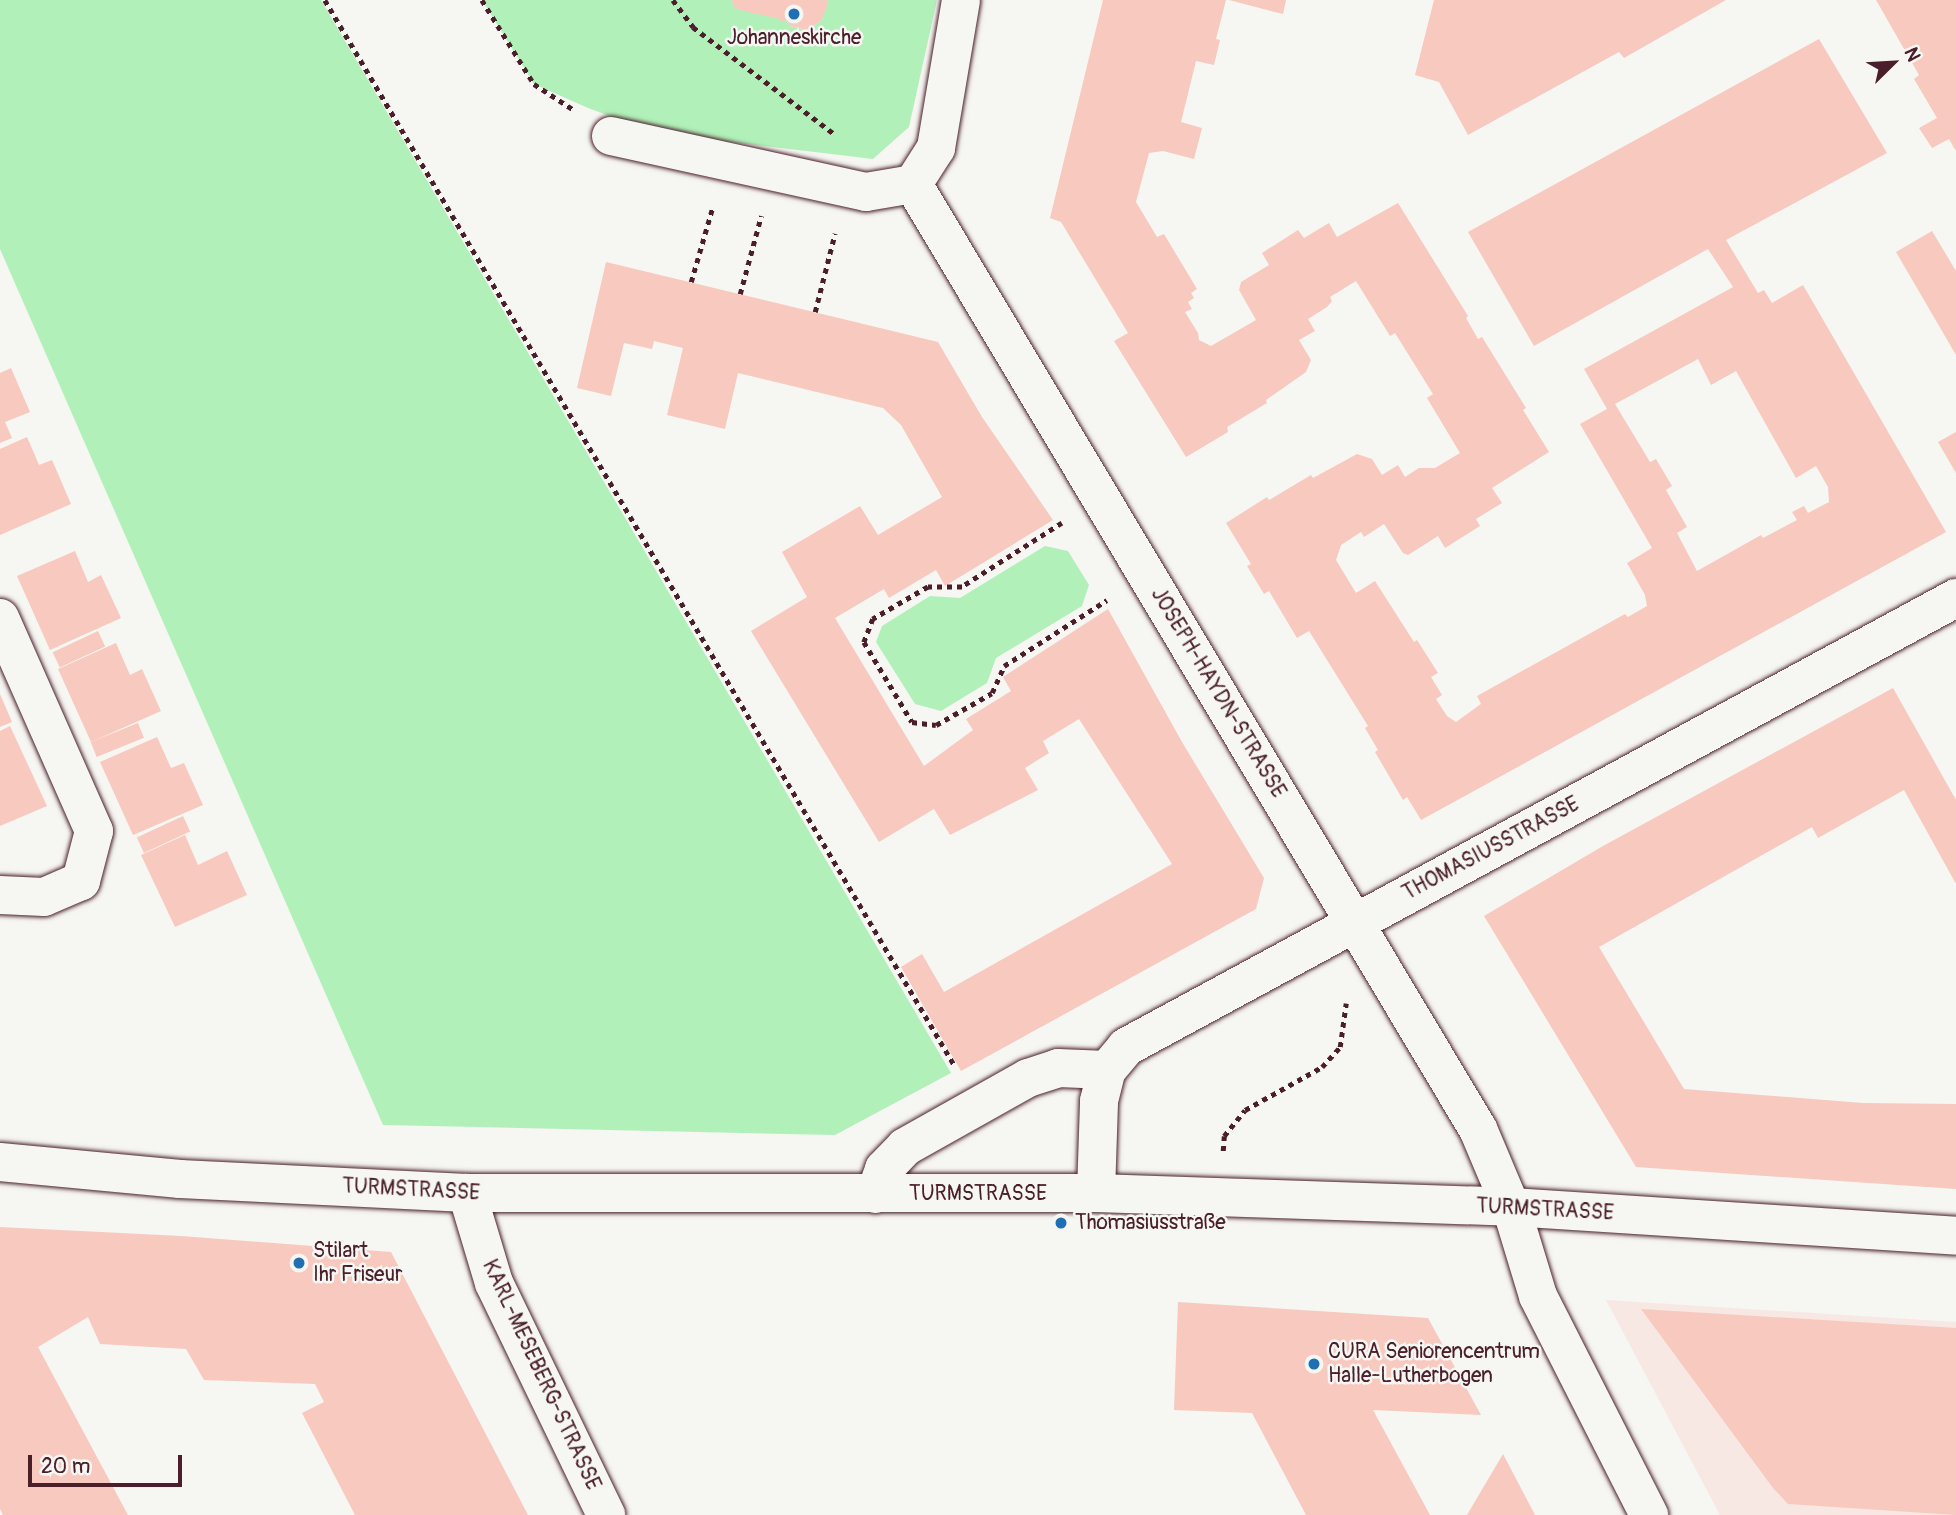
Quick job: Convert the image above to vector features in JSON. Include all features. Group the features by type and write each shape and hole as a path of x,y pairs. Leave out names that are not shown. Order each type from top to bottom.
{"street":[{"path":"611,136 866,192 913,184 936,148 961,0"},
{"name":"JOSEPH-HAYDN-STRASSE","path":"913,184 1478,1129 1511,1207 1538,1296 1649,1515"},
{"name":"THOMASIUSSTRASSE","path":"1096,1194 1099,1101 1107,1070 1126,1047 1145,1034 1956,598"},
{"path":"0,618 94,831 80,881 44,897 0,895"},
{"path":"875,1194 884,1169 905,1147 1028,1078 1058,1068 1107,1070"},
{"name":"TURMSTRASSE","path":"0,1162 180,1179 467,1194 1096,1194 1511,1207 1956,1236"},
{"name":"KARL-MESEBERG-STRASSE","path":"467,1194 496,1289 607,1515"}],"path":[{"path":"326,0 978,1105"},
{"path":"482,0 534,84 611,136"},
{"path":"673,0 693,27 844,140"},
{"path":"691,282 726,161"},
{"path":"740,294 773,172"},
{"path":"815,312 847,188"},
{"path":"1101,498 962,587 928,587 873,619 864,642 870,653 912,722 936,725 992,693 1004,666 1146,574"},
{"path":"1219,1199 1224,1136 1245,1110 1322,1067 1340,1047 1347,995"}],"shaded area":[{"path":"1606,1300 1956,1322 1956,1515 1720,1515"}],"green space":[{"path":"0,0 321,0 951,1073 835,1135 383,1125 0,249"},
{"path":"482,0 732,0 734,3 786,20 790,26 808,30 822,20 827,0 937,0 909,127 873,159 656,133 588,108 534,84"},
{"path":"1045,546 1068,551 1089,585 1082,606 996,658 987,683 941,711 915,704 876,642 882,626 930,596 960,598"}],"building":[{"name":"Johanneskirche","path":"732,0 827,0 828,3 822,20 808,30 790,26 786,20 781,22 780,19 740,10 733,6"},
{"path":"1103,0 1226,0 1216,39 1220,40 1214,65 1196,61 1181,122 1202,128 1194,159 1163,151 1149,153 1136,202 1157,237 1164,234 1197,289 1191,293 1194,298 1188,302 1192,309 1185,312 1198,333 1199,340 1211,346 1256,320 1239,290 1241,282 1269,265 1262,253 1298,230 1304,238 1329,223 1337,237 1398,203 1468,316 1466,318 1478,339 1482,337 1526,408 1523,410 1549,452 1492,488 1502,503 1476,519 1480,526 1445,548 1438,536 1408,555 1403,553 1384,524 1364,537 1361,532 1341,545 1336,560 1356,593 1375,581 1414,642 1417,640 1438,673 1431,677 1442,695 1436,699 1447,716 1456,722 1481,704 1477,696 1625,614 1628,617 1647,606 1645,595 1627,563 1652,548 1580,424 1607,409 1584,369 1733,287 1708,249 1534,346 1468,232 1819,39 1887,153 1726,240 1758,293 1764,290 1772,303 1803,285 1946,532 1421,820 1407,797 1403,800 1375,752 1378,750 1365,728 1368,726 1309,631 1297,638 1269,591 1264,594 1247,566 1251,564 1226,523 1267,497 1269,500 1311,475 1313,478 1357,454 1372,459 1382,475 1398,465 1405,477 1419,468 1435,468 1460,453 1427,398 1433,394 1395,333 1390,336 1356,281 1330,297 1332,301 1327,307 1308,319 1315,331 1299,340 1311,360 1306,372 1266,400 1267,403 1227,427 1228,432 1186,457 1114,341 1128,333 1061,222 1050,218","holes":["1698,359 1711,385 1736,371 1796,478 1816,466 1828,487 1829,502 1808,513 1804,506 1792,512 1797,520 1763,538 1761,535 1697,571 1677,533 1687,527 1666,490 1672,486 1656,459 1650,462 1615,404"]},
{"path":"1229,0 1286,0 1283,14"},
{"path":"1434,0 1726,0 1624,58 1619,52 1468,135 1439,82 1415,75"},
{"path":"1876,0 1956,0 1956,151 1949,139 1932,148 1919,128 1937,118 1914,79 1919,75"},
{"path":"1932,231 1956,271 1956,355 1896,252"},
{"path":"606,262 938,342 982,417 1053,520 945,586 936,570 889,598 884,589 835,618 924,766 973,730 966,719 1011,691 1003,677 1108,609 1182,742 1264,878 1256,909 961,1071 901,967 922,954 944,992 1172,864 1079,719 1043,741 1049,753 1025,768 1038,790 950,835 934,809 879,842 751,631 807,597 782,552 860,506 878,535 942,497 901,425 883,408 738,373 725,429 667,415 683,348 654,341 652,349 624,343 611,396 577,388"},
{"path":"11,368 30,412 5,422 12,438 0,443 0,373"},
{"path":"1956,432 1956,473 1938,442"},
{"path":"27,437 39,465 52,460 71,504 0,535 0,449"},
{"path":"75,551 88,582 101,575 121,618 50,650 17,576"},
{"path":"98,631 105,646 60,668 53,652"},
{"path":"116,643 130,675 142,669 161,711 91,742 58,669"},
{"path":"1893,688 1956,800 1956,884 1904,790 1818,838 1812,827 1599,947 1684,1089 1863,1103 1956,1104 1956,1189 1636,1167 1484,916 1603,846"},
{"path":"0,694 12,722 0,727"},
{"path":"138,723 144,738 97,757 91,742"},
{"path":"10,726 47,806 0,826 0,731"},
{"path":"157,737 171,768 184,763 203,805 133,835 100,762"},
{"path":"183,816 190,831 144,853 137,838"},
{"path":"185,835 198,865 227,851 247,895 175,927 141,855"},
{"path":"0,1227 181,1236 391,1252 528,1515 355,1515 302,1413 324,1402 315,1384 204,1380 186,1349 100,1344 88,1317 38,1347 128,1515 3,1515 0,1509"},
{"name":"CURA Seniorencentrum Halle-Lutherbogen","path":"1178,1302 1428,1318 1481,1415 1373,1410 1430,1515 1306,1515 1252,1413 1174,1410"},
{"path":"1641,1309 1956,1328 1956,1515 1788,1504 1773,1488"},
{"path":"1503,1454 1535,1515 1467,1515"}],"place":[{"name":"Johanneskirche","path":"794,14"},
{"name":"Thomasiusstraße","path":"1061,1223"},
{"name":"Stilart Ihr Friseur","path":"299,1263"},
{"name":"CURA Seniorencentrum Halle-Lutherbogen","path":"1314,1364"}]}
